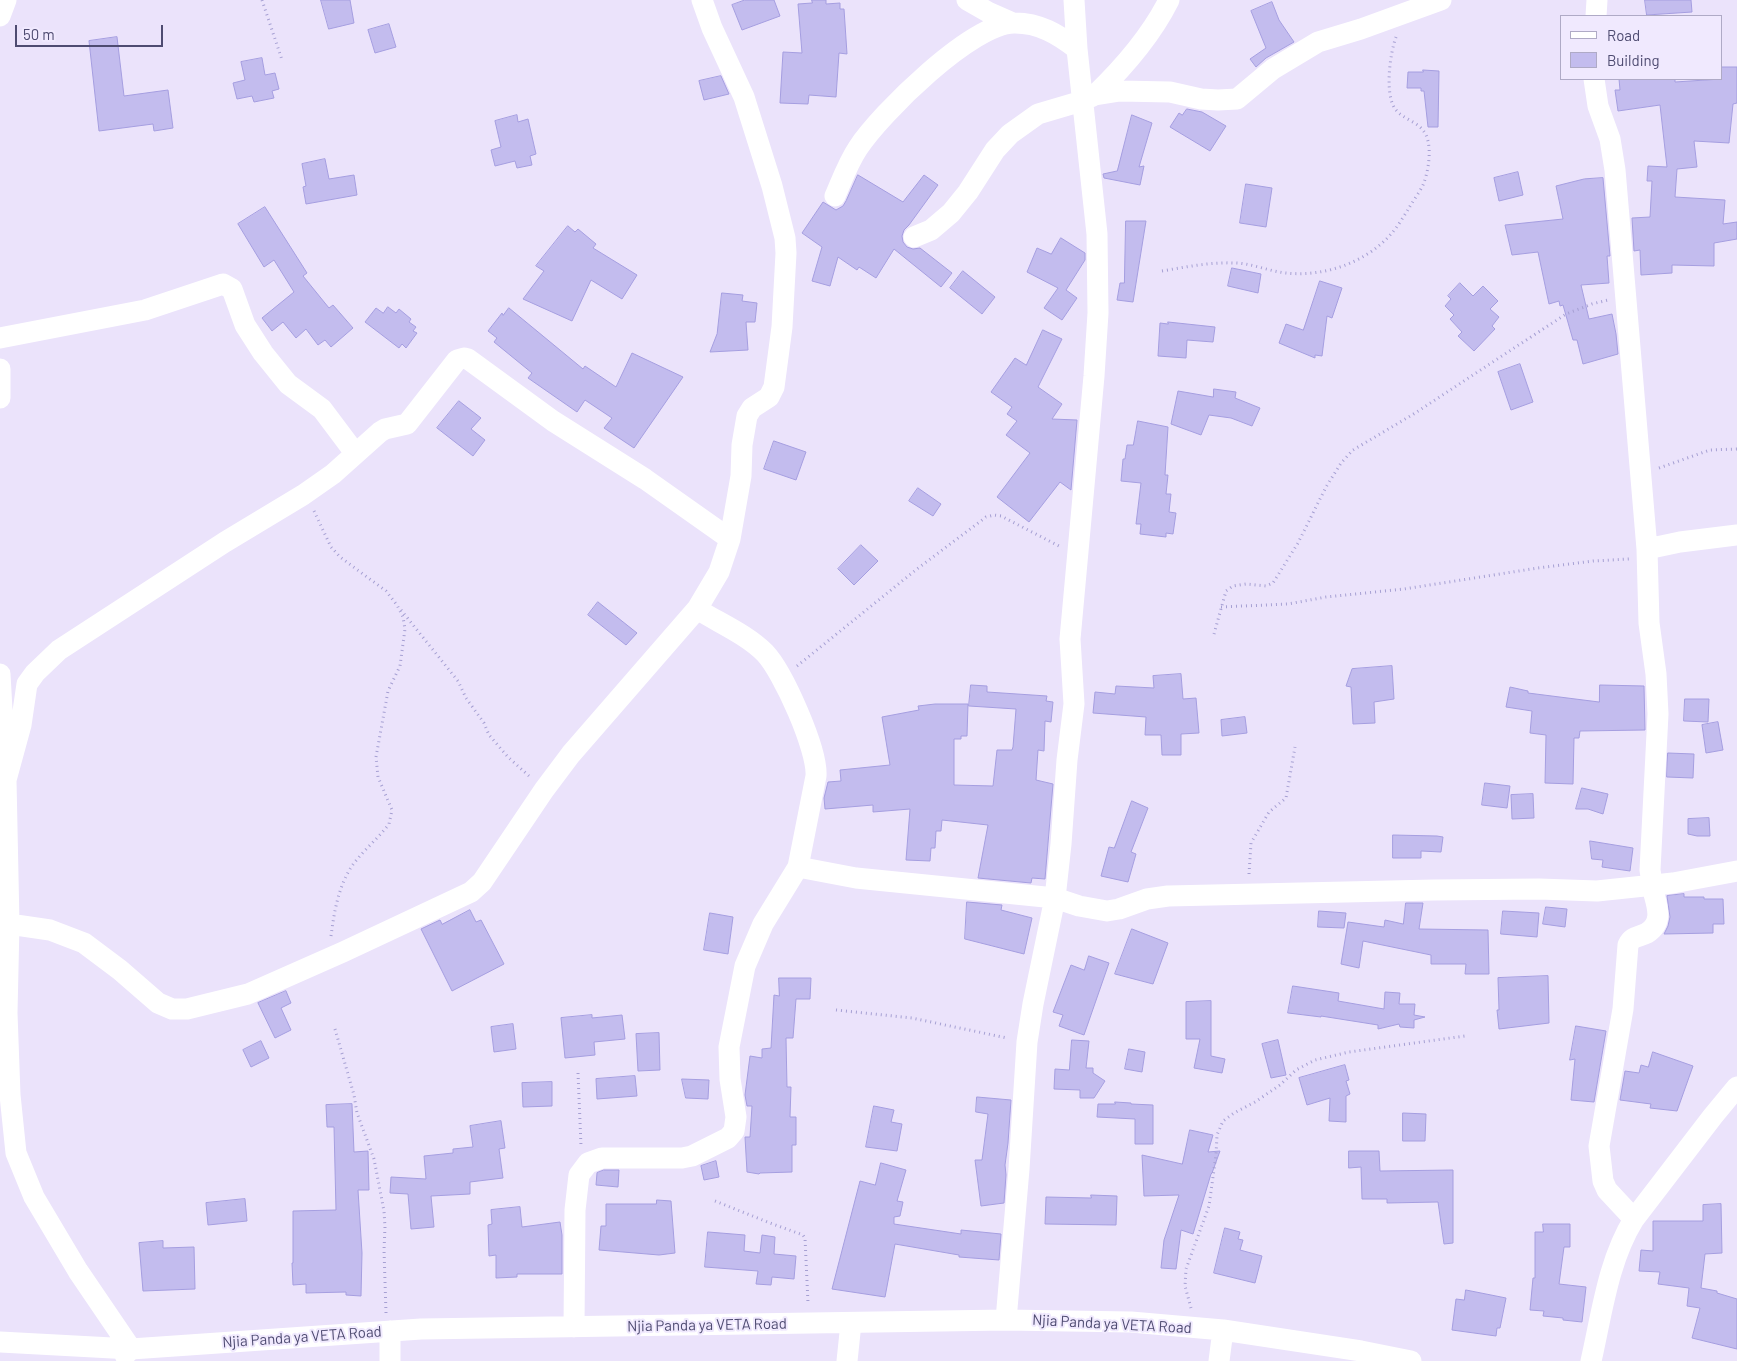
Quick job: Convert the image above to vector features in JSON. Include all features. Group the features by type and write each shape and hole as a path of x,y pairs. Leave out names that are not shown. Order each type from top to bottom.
{"street":[{"path":"0,16 6,0"},
{"path":"9,924 50,930 84,943 158,1002 172,1009 187,1009 248,994 320,962 471,892 482,882 544,790 571,754 697,610 719,572 730,539 741,476 742,445 747,416 752,408 769,397 774,387 782,327 786,253 785,238 772,186 744,97 712,28 702,0"},
{"path":"967,0 1013,23 1034,25 1059,35 1077,48"},
{"path":"1006,1320 1019,1169 1027,1042 1055,898 1067,760 1074,704 1070,639 1092,415 1098,313 1097,234 1089,98 1077,48 1074,0"},
{"path":"1089,98 1119,72 1169,0"},
{"path":"914,237 930,230 951,213 968,192 995,150 1016,129 1038,114 1089,98 1120,91 1179,93 1202,99 1227,101 1237,99 1273,69 1318,42 1441,0"},
{"path":"1596,15 1597,0"},
{"path":"835,196 847,167 858,148 873,127 896,103 930,71 967,44 992,28 1013,23"},
{"path":"1594,80 1598,106 1610,139 1616,170 1639,475 1647,553 1649,623 1656,674 1658,714 1650,854 1652,886 1658,908 1658,918 1653,928 1646,934 1631,940 1628,945 1623,1009 1599,1146 1603,1181 1607,1190 1634,1219"},
{"path":"0,338 145,310 223,284 232,289 246,325 263,353 288,384 322,409 355,453"},
{"path":"6,780 21,725 27,684 35,673 59,650 225,542 303,495 333,474 384,429 407,424 457,360 464,358 552,421 645,479 730,539"},
{"path":"0,369 0,398"},
{"path":"1647,553 1737,535"},
{"path":"574,1327 575,1210 580,1176 584,1166 591,1161 602,1158 682,1158 692,1156 732,1135 734,1131 736,1117 730,1079 729,1047 745,966 764,924 798,867 816,768 801,719 782,677 766,654 754,644 697,610"},
{"path":"0,674 6,780 9,924 7,1013 10,1096 16,1153 34,1197 125,1355"},
{"path":"798,867 856,878 1055,898 1079,906 1107,911 1119,910 1147,899 1168,896 1539,889 1597,891 1652,886 1737,871"},
{"path":"1591,1361 1619,1247 1634,1219 1737,1087"},
{"name":"Njia Panda ya VETA Road","path":"0,1342 125,1355 421,1329 1006,1320 1131,1322 1223,1330 1361,1351 1411,1361"},
{"path":"847,1361 851,1323"},
{"path":"1219,1361 1223,1330"},
{"path":"388,1331 390,1361"}],"path":[{"path":"262,0 282,60"},
{"path":"1162,271 1215,263 1236,263 1285,273 1319,272 1338,268 1363,256 1392,233 1422,186 1429,154 1428,140 1424,130 1412,120 1396,111 1390,100 1393,46 1405,13"},
{"path":"1214,634 1226,591 1233,586 1246,584 1266,586 1273,584 1298,543 1326,488 1341,463 1353,450 1462,383 1566,314 1592,304 1626,296"},
{"path":"1639,475 1710,450 1737,449"},
{"path":"303,495 313,509 331,547 340,557 386,590 458,681 466,698 484,723 489,735 508,757 544,790"},
{"path":"782,677 917,569 986,517 1000,516 1078,556"},
{"path":"1221,607 1288,604 1326,597 1404,589 1647,553"},
{"path":"320,962 330,940 337,901 346,876 388,824 391,817 392,810 378,777 376,757 388,691 400,666 403,649 405,629 403,617 397,605"},
{"path":"1249,895 1251,843 1271,808 1286,798 1295,747"},
{"path":"836,1010 912,1018 1027,1042"},
{"path":"335,1029 358,1114 374,1159 384,1211 388,1331"},
{"path":"1196,1328 1185,1286 1186,1269 1209,1206 1218,1135 1223,1121 1234,1112 1255,1102 1280,1085 1296,1070 1315,1060 1349,1052 1465,1036"},
{"path":"578,1073 581,1146 584,1166"},
{"path":"715,1201 803,1235 805,1238 808,1323"}],"building":[{"path":"321,0 350,0 354,23 329,29"},
{"path":"745,0 774,0 780,16 742,30 732,5"},
{"path":"812,0 826,0 826,4 840,3 840,9 844,9 847,54 839,53 836,97 809,95 808,104 780,103 783,52 802,53 798,4 812,3"},
{"path":"1645,0 1691,0 1692,12 1647,15"},
{"path":"1272,2 1279,20 1294,42 1266,58 1256,67 1250,59 1266,48 1251,11"},
{"path":"389,24 396,47 375,53 368,30"},
{"path":"117,37 124,96 168,90 173,128 154,131 153,124 99,131 89,41"},
{"path":"262,58 265,75 275,73 279,89 272,91 274,98 254,102 252,96 237,99 233,83 245,80 241,62"},
{"path":"1722,67 1737,67 1737,103 1733,104 1729,143 1694,141 1697,167 1677,169 1675,197 1725,200 1723,224 1737,222 1737,239 1714,243 1714,266 1672,265 1672,273 1641,275 1640,250 1634,251 1632,218 1650,217 1652,181 1647,181 1648,166 1667,167 1660,105 1618,111 1615,90 1620,90 1619,80 1675,80 1675,82 1722,80"},
{"path":"1423,70 1439,71 1438,127 1428,127 1424,91 1421,91 1421,88 1407,88 1408,72 1423,72"},
{"path":"721,76 729,94 704,100 699,81"},
{"path":"1187,109 1202,112 1226,126 1210,151 1170,127 1179,113 1182,115"},
{"path":"517,115 518,122 528,119 536,154 530,156 532,165 517,168 515,161 495,166 491,150 501,147 495,121"},
{"path":"1132,115 1152,123 1139,167 1144,166 1140,185 1104,178 1103,174 1117,171"},
{"path":"325,159 329,179 354,175 357,195 306,204 303,187 306,186 302,164"},
{"path":"1518,172 1523,195 1499,201 1494,178"},
{"path":"858,175 903,202 924,175 938,185 904,230 902,236 903,242 907,247 913,249 920,248 952,273 941,287 894,249 876,278 859,267 857,270 838,257 830,286 812,281 822,247 802,233 823,202 836,210 843,206"},
{"path":"1603,178 1610,256 1607,256 1609,283 1581,285 1589,319 1612,314 1618,354 1583,364 1577,340 1573,340 1563,305 1560,306 1559,301 1549,304 1538,252 1512,255 1505,225 1563,219 1556,186 1584,179"},
{"path":"1246,184 1272,188 1266,227 1240,223"},
{"path":"265,207 307,273 303,276 329,308 333,305 353,328 331,347 325,340 318,345 306,329 296,338 283,322 272,331 262,318 294,292 274,260 264,267 238,224"},
{"path":"1126,221 1146,221 1133,302 1117,300 1120,283 1124,283"},
{"path":"568,226 575,232 578,229 596,244 593,248 637,275 622,299 591,280 572,321 523,299 544,271 536,266"},
{"path":"1061,238 1085,253 1085,260 1066,290 1077,298 1062,320 1044,308 1058,288 1027,272 1037,248 1051,254"},
{"path":"1232,268 1261,274 1258,293 1228,286"},
{"path":"963,271 995,297 982,314 950,288"},
{"path":"1320,281 1342,288 1332,318 1327,316 1322,356 1315,355 1315,358 1279,343 1286,324 1303,330"},
{"path":"1460,283 1473,296 1483,286 1498,301 1490,309 1499,317 1492,326 1495,329 1474,351 1458,336 1462,332 1450,319 1454,315 1445,306 1451,299 1448,296"},
{"path":"722,293 743,295 742,301 757,303 755,322 746,322 748,350 710,352 717,334"},
{"path":"388,307 396,313 399,309 411,319 409,322 416,327 413,331 417,333 406,348 402,344 399,348 365,322 376,308 383,313"},
{"path":"509,308 583,369 585,366 616,387 632,353 683,377 634,448 604,428 612,418 585,400 577,412 528,378 532,373 494,342 497,338 488,331 502,313 503,315"},
{"path":"1168,322 1215,327 1213,342 1187,340 1186,358 1158,356 1160,323 1168,324"},
{"path":"1043,330 1062,339 1038,387 1062,404 1052,419 1077,420 1071,490 1060,482 1029,522 997,497 1030,453 1006,435 1017,421 1007,414 1012,407 991,392 1015,358 1026,365"},
{"path":"1520,364 1533,402 1511,410 1498,372"},
{"path":"1214,389 1236,392 1235,398 1260,408 1252,426 1231,418 1209,415 1201,435 1171,424 1178,391 1213,397"},
{"path":"459,401 481,418 471,429 485,440 473,456 437,428"},
{"path":"1138,421 1168,427 1165,475 1168,475 1166,494 1171,494 1169,512 1176,513 1173,534 1166,533 1166,537 1140,534 1141,524 1136,524 1141,483 1121,481 1123,459 1125,459 1127,445 1133,445"},
{"path":"774,441 806,452 796,480 764,469"},
{"path":"918,488 941,504 933,516 909,501"},
{"path":"861,545 878,561 854,585 838,569"},
{"path":"598,602 637,633 626,645 588,615"},
{"path":"1392,666 1394,699 1374,702 1375,723 1353,724 1351,687 1346,686 1352,669"},
{"path":"1181,674 1183,699 1196,698 1199,733 1181,734 1181,755 1162,755 1161,735 1145,735 1146,717 1093,713 1095,692 1115,694 1116,686 1154,688 1153,676"},
{"path":"971,685 987,686 987,692 1047,696 1046,701 1053,702 1051,722 1045,721 1044,751 1038,750 1036,780 1053,784 1045,879 1032,878 1031,883 978,878 988,825 942,820 941,831 936,831 935,848 931,848 930,861 906,860 910,809 873,812 873,805 825,809 824,798 828,782 841,781 840,770 890,765 882,717 919,710 918,706 968,704 967,736 961,736 961,739 954,739 954,785 993,786 997,750 1012,750 1013,747 1016,709 969,706"},
{"path":"1600,685 1644,686 1645,730 1580,731 1579,738 1574,738 1573,784 1545,783 1546,735 1530,733 1532,711 1506,707 1510,687 1528,691 1528,693 1599,702"},
{"path":"1685,699 1709,699 1708,722 1684,721"},
{"path":"1245,717 1247,733 1222,736 1221,720"},
{"path":"1718,722 1723,750 1706,753 1702,725"},
{"path":"1668,753 1694,754 1693,778 1667,777"},
{"path":"1485,783 1510,786 1507,808 1482,805"},
{"path":"1582,788 1608,794 1603,814 1588,809 1576,809"},
{"path":"1533,794 1534,818 1512,819 1511,795"},
{"path":"1132,801 1148,808 1131,852 1136,854 1128,882 1101,876 1109,847 1114,848"},
{"path":"1709,818 1710,836 1688,834 1688,819"},
{"path":"1393,835 1443,837 1441,852 1421,851 1421,858 1393,858"},
{"path":"1590,841 1633,848 1630,871 1602,867 1603,860 1592,859"},
{"path":"1684,894 1684,897 1723,899 1724,924 1713,924 1713,933 1664,934 1670,917 1667,896"},
{"path":"967,902 1002,905 1001,910 1032,918 1024,954 965,939"},
{"path":"1406,903 1423,903 1419,929 1488,930 1489,974 1465,974 1466,964 1431,964 1431,955 1363,941 1359,968 1341,964 1348,922 1384,927 1385,920 1403,924"},
{"path":"1546,907 1567,909 1565,927 1543,924"},
{"path":"470,910 476,922 481,920 504,964 452,991 421,929 440,920 442,924"},
{"path":"1319,911 1346,913 1344,928 1318,927"},
{"path":"1503,911 1539,913 1537,937 1501,934"},
{"path":"710,913 733,917 728,954 704,950"},
{"path":"1132,929 1168,943 1153,984 1115,974"},
{"path":"1089,956 1109,963 1084,1035 1059,1026 1063,1015 1053,1012 1071,965 1084,970"},
{"path":"1548,976 1549,1023 1499,1029 1497,1010 1499,1010 1498,978"},
{"path":"779,978 811,978 810,999 796,999 793,1038 786,1038 787,1087 791,1087 790,1117 796,1117 796,1145 792,1145 792,1172 759,1174 747,1172 745,1137 750,1137 752,1106 747,1106 745,1095 750,1056 762,1058 762,1049 771,1048 774,995 779,996"},
{"path":"1293,986 1339,993 1338,1001 1384,1009 1385,992 1400,993 1399,1004 1415,1004 1414,1015 1425,1017 1414,1020 1414,1028 1400,1027 1399,1024 1378,1029 1378,1025 1288,1013"},
{"path":"286,991 291,1003 281,1008 291,1030 275,1038 258,1003"},
{"path":"1211,1001 1211,1056 1225,1059 1222,1073 1194,1068 1200,1039 1186,1039 1186,1002"},
{"path":"592,1015 592,1018 622,1015 625,1039 594,1042 595,1055 565,1058 561,1018"},
{"path":"513,1024 516,1049 494,1052 491,1027"},
{"path":"1576,1026 1606,1031 1594,1102 1571,1100 1575,1059 1570,1060"},
{"path":"659,1033 660,1070 638,1071 636,1034"},
{"path":"1072,1040 1089,1041 1086,1068 1093,1068 1093,1073 1105,1081 1094,1098 1080,1098 1080,1090 1054,1089 1055,1069 1069,1070"},
{"path":"1278,1040 1286,1075 1271,1078 1262,1044"},
{"path":"261,1041 269,1058 251,1067 243,1050"},
{"path":"1129,1049 1145,1052 1142,1072 1125,1069"},
{"path":"1653,1052 1693,1066 1677,1111 1650,1108 1651,1104 1620,1100 1625,1071 1639,1073 1641,1065 1648,1067"},
{"path":"1345,1065 1349,1080 1346,1081 1350,1094 1346,1096 1346,1122 1329,1121 1330,1098 1307,1105 1299,1078"},
{"path":"635,1076 637,1096 597,1099 596,1079"},
{"path":"682,1079 709,1080 708,1099 686,1098"},
{"path":"552,1082 552,1106 523,1107 522,1083"},
{"path":"977,1097 1011,1100 1005,1165 1004,1203 981,1206 975,1160 982,1160 988,1114 976,1112"},
{"path":"1115,1102 1153,1105 1153,1144 1135,1144 1135,1119 1097,1117 1098,1104 1115,1104"},
{"path":"352,1104 354,1152 368,1151 369,1190 358,1190 362,1253 361,1296 346,1295 346,1292 306,1293 306,1284 293,1285 293,1211 336,1210 334,1127 327,1127 326,1105"},
{"path":"874,1106 894,1110 891,1122 902,1124 897,1151 866,1147"},
{"path":"1403,1113 1426,1114 1425,1141 1403,1141"},
{"path":"501,1121 505,1148 499,1149 503,1178 470,1182 470,1194 431,1196 434,1227 411,1229 408,1194 390,1193 391,1177 426,1179 424,1156 453,1153 453,1149 473,1147 470,1126"},
{"path":"1190,1130 1213,1135 1208,1152 1220,1151 1193,1234 1181,1230 1176,1269 1161,1268 1164,1240 1179,1195 1144,1196 1142,1155 1182,1164"},
{"path":"1349,1151 1379,1151 1380,1171 1453,1170 1453,1243 1444,1244 1438,1202 1387,1203 1387,1199 1362,1199 1361,1167 1349,1168"},
{"path":"716,1161 719,1177 704,1180 701,1166"},
{"path":"881,1163 906,1170 897,1201 903,1202 900,1216 894,1217 894,1224 961,1234 961,1230 1001,1234 999,1260 959,1257 959,1255 895,1244 885,1297 832,1289 860,1181 875,1185"},
{"path":"604,1170 619,1170 618,1187 596,1185 597,1173"},
{"path":"1091,1195 1117,1196 1116,1225 1045,1224 1046,1197 1091,1198"},
{"path":"245,1199 247,1221 208,1225 206,1203"},
{"path":"657,1200 671,1201 675,1253 659,1255 599,1250 601,1226 606,1226 606,1204 656,1204"},
{"path":"1721,1204 1722,1253 1705,1254 1701,1288 1717,1291 1717,1293 1737,1299 1737,1349 1692,1338 1700,1308 1687,1306 1689,1288 1658,1284 1660,1272 1639,1271 1641,1250 1653,1251 1653,1221 1703,1221 1703,1205"},
{"path":"520,1207 522,1227 560,1222 562,1274 517,1274 517,1277 496,1278 496,1255 489,1256 488,1225 492,1224 491,1210"},
{"path":"1543,1224 1570,1224 1570,1247 1564,1247 1559,1284 1586,1287 1582,1322 1543,1316 1544,1311 1530,1310 1533,1278 1535,1278 1535,1232 1543,1232"},
{"path":"1225,1228 1240,1232 1238,1239 1243,1240 1240,1250 1262,1256 1255,1283 1214,1273"},
{"path":"708,1232 745,1235 744,1251 760,1253 762,1235 775,1237 774,1254 796,1256 794,1279 772,1277 771,1285 756,1284 758,1271 705,1267"},
{"path":"163,1241 163,1248 194,1247 195,1289 143,1291 139,1243"},
{"path":"1466,1290 1506,1298 1500,1328 1497,1328 1496,1336 1452,1330 1456,1299 1464,1300"}]}
